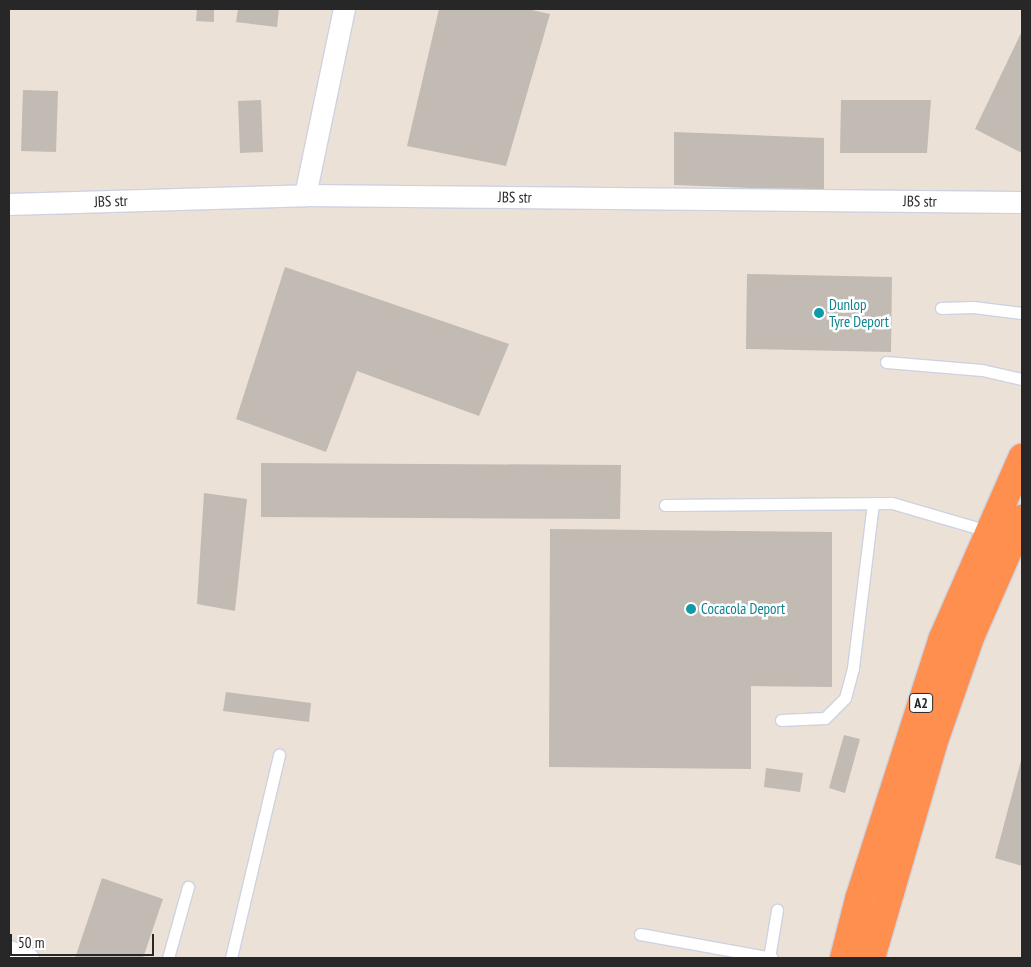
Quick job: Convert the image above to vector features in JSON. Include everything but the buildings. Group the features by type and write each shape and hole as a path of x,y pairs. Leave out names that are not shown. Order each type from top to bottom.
{"highway":[{"name":"A2","path":"844,958 868,871 940,647 988,531 1022,458"},
{"name":"A2","path":"871,958 933,744 970,635 1020,533"}],"street":[{"path":"305,196 344,9"},
{"name":"JBS str","path":"9,204 305,196 1022,202"},
{"path":"9,951 28,958"}],"lane":[{"path":"941,308 973,307 1022,313"},
{"path":"886,362 982,370 1022,379"},
{"path":"781,720 825,718 845,698 853,668 874,503"},
{"path":"665,506 892,503 988,531"},
{"path":"232,958 279,755"},
{"path":"168,958 188,887"},
{"path":"640,934 770,958 777,910"}],"place":[{"name":"Dunlop Tyre Deport","path":"819,313"},
{"name":"Cocacola Deport","path":"691,609"}]}
